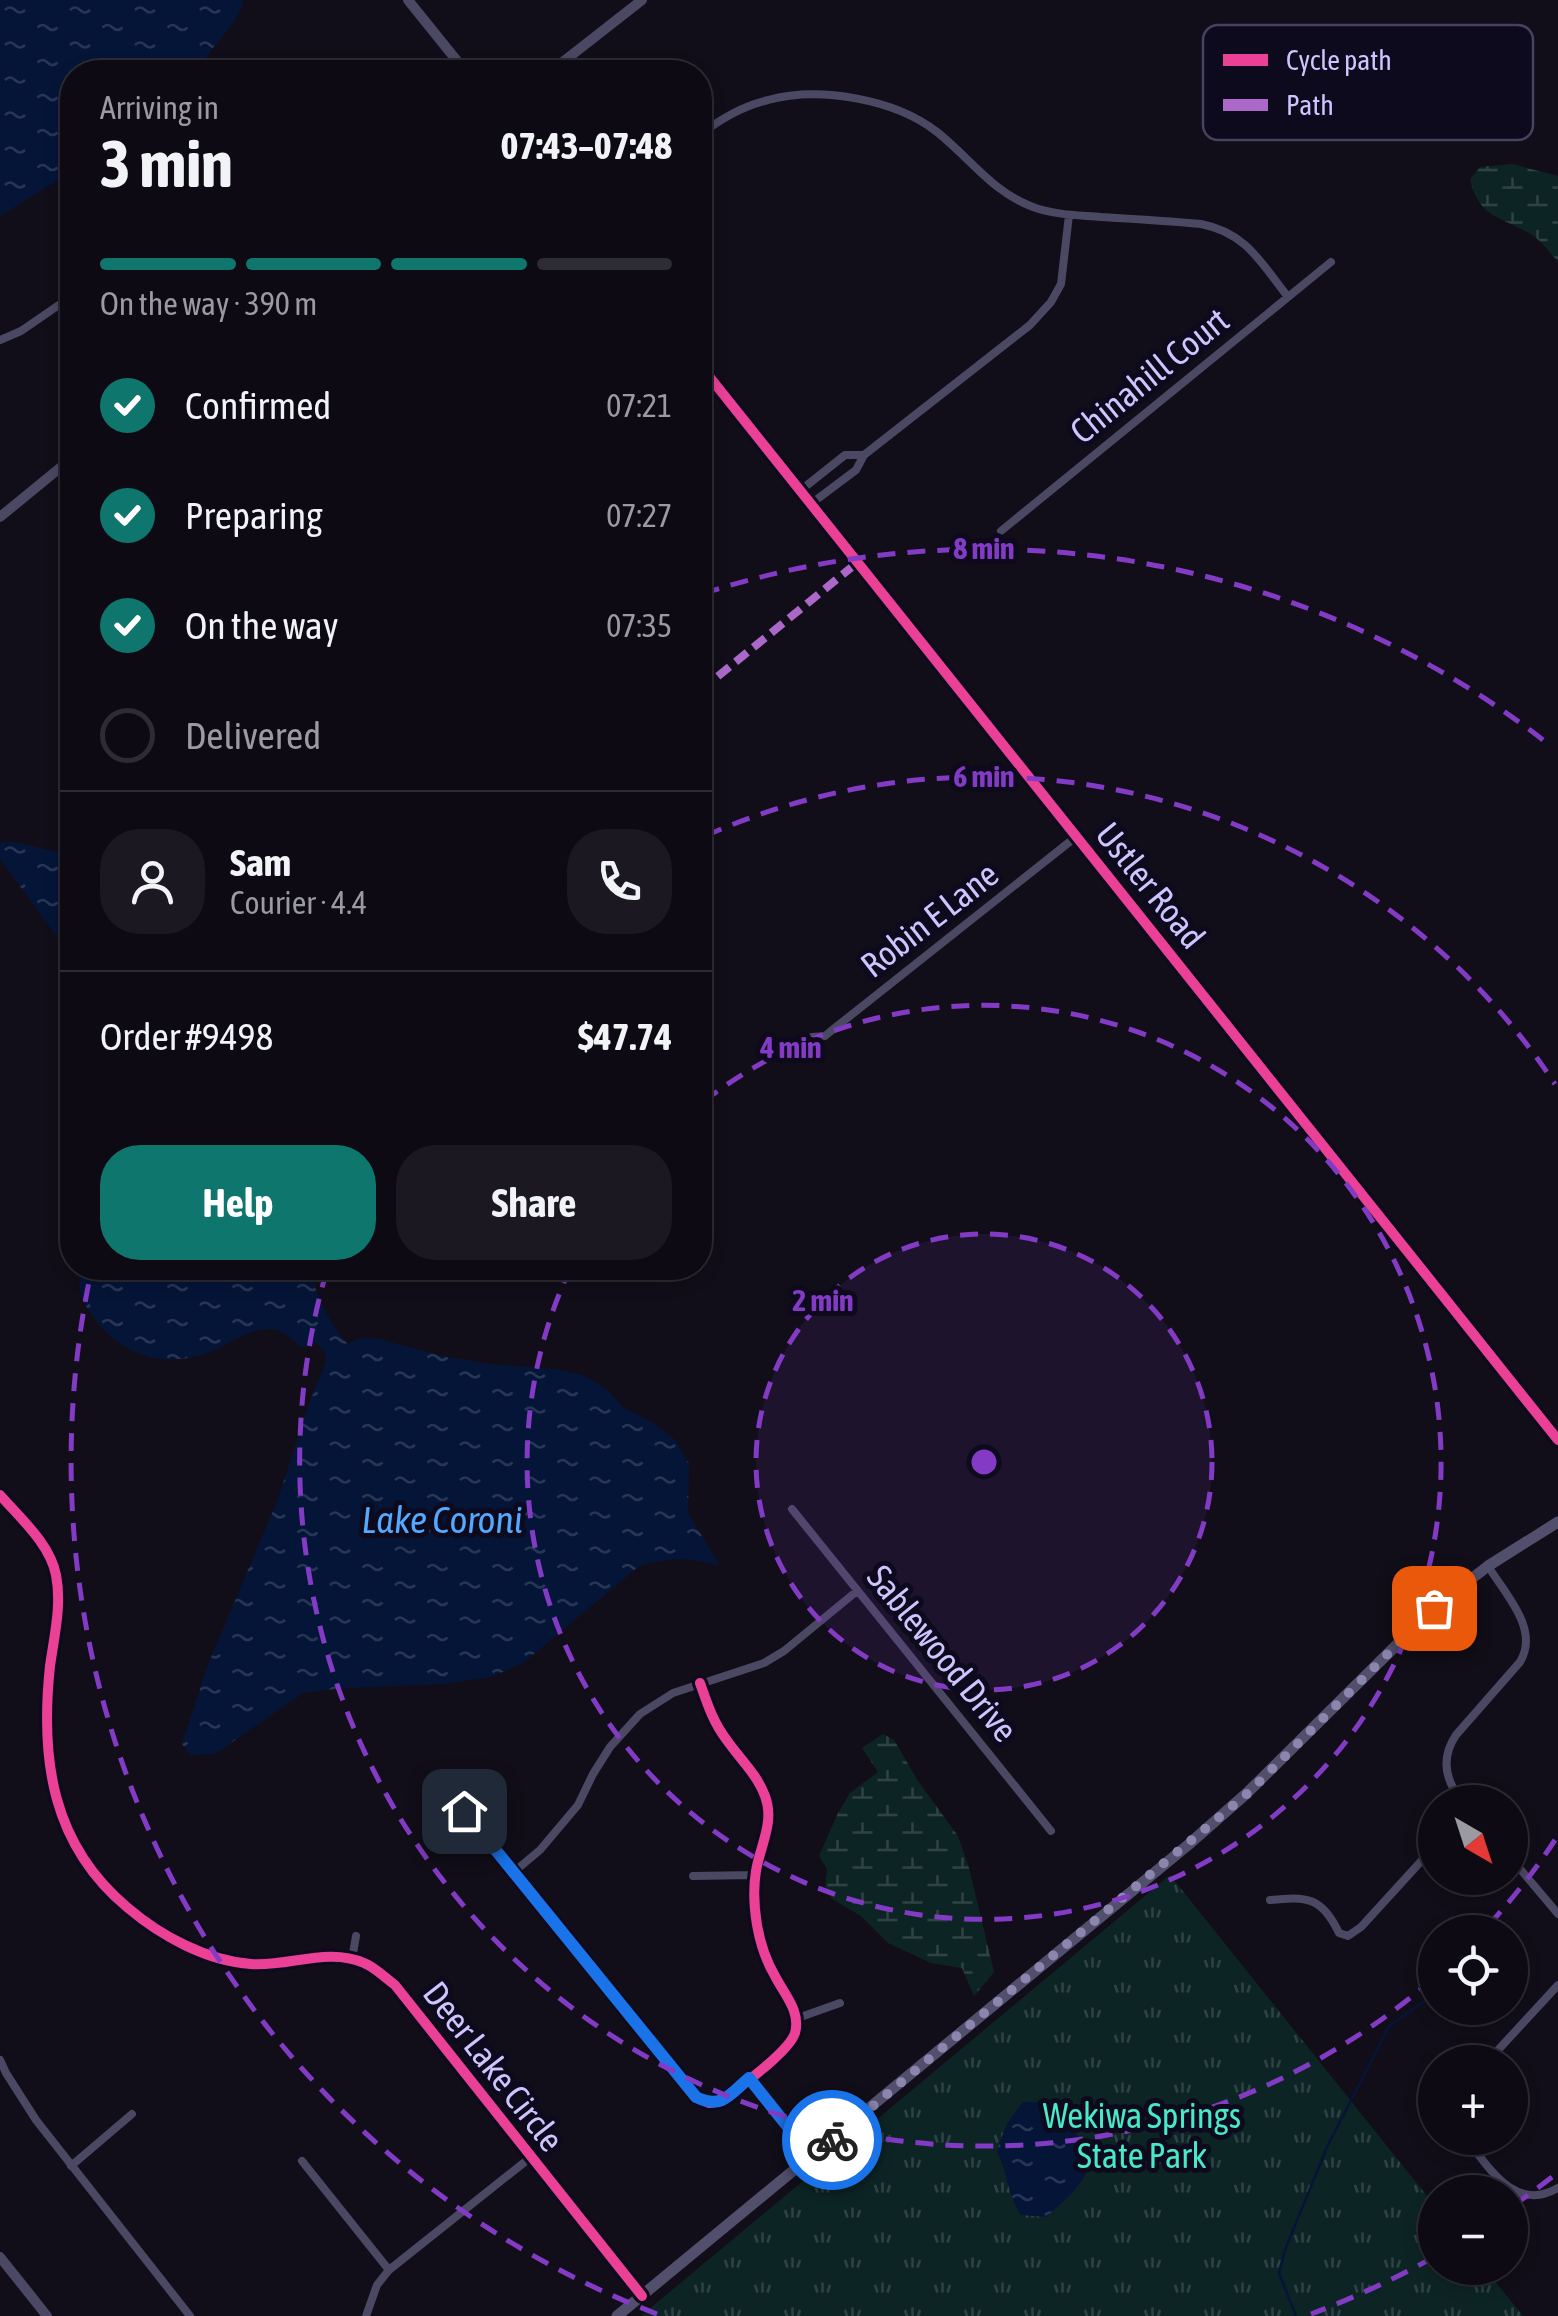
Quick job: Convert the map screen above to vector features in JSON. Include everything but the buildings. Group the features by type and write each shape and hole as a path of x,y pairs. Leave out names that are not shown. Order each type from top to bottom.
{"main road":[{"path":"617,2316 1178,1854 1248,1793 1434,1608 1488,1566 1558,1522"}],"street":[{"path":"408,0 456,60"},
{"path":"565,60 642,0"},
{"path":"712,127 742,108 772,98 847,96 876,103 933,129 984,178 1035,208 1218,227 1244,243 1288,297"},
{"path":"812,503 856,470 864,455 1030,325 1051,302 1061,284 1068,214"},
{"name":"Chinahill Court","path":"1001,531 1331,262"},
{"path":"0,340 60,304"},
{"name":"Ustler Road","path":"712,379 1558,1440"},
{"path":"801,490 845,455 864,455"},
{"path":"830,467 841,481"},
{"path":"0,517 60,468"},
{"name":"Robin E Lane","path":"812,1037 831,1031 1077,836"},
{"name":"Deer Lake Circle","path":"0,1495 40,1542 56,1573 59,1598 46,1708 48,1760 61,1816 100,1883 163,1935 207,1954 251,1964 340,1956 366,1963 395,1985 642,2296"},
{"name":"Sablewood Drive","path":"792,1509 1050,1831"},
{"path":"1450,1785 1446,1774 1449,1747 1520,1662 1527,1648 1523,1623 1488,1566"},
{"path":"515,1872 540,1850 578,1805 593,1774 625,1728 655,1703 774,1657 858,1590"},
{"path":"464,1811 696,2097 709,2103 722,2101 788,2045 796,2019 792,2004 775,1978 759,1934 754,1906 755,1875 770,1814 766,1798 710,1714 700,1683"},
{"path":"1270,1900 1312,1901 1328,1912 1338,1933 1348,1936 1418,1864"},
{"path":"692,1876 755,1875"},
{"path":"1528,1878 1558,1914"},
{"path":"352,1960 356,1936"},
{"path":"1502,2045 1558,1985"},
{"path":"796,2019 840,2003"},
{"path":"0,2060 36,2120 190,2316"},
{"path":"749,2078 812,2157"},
{"path":"71,2166 132,2114"},
{"path":"1480,2155 1508,2188 1538,2196 1558,2188"},
{"name":"Deer Lake Circle","path":"366,2316 377,2285 389,2270 532,2158"},
{"path":"302,2162 389,2270"},
{"path":"0,2257 48,2316"}],"green space":[{"path":"1512,164 1558,176 1558,262 1535,237 1487,211 1474,193 1470,179 1480,167"},
{"path":"883,1734 894,1740 958,1836 994,1972 974,1996 962,1968 931,1963 888,1943 861,1916 832,1899 825,1889 827,1869 819,1856 850,1793 878,1772 862,1748"},
{"name":"Wekiwa Springs State Park","path":"1170,1875 1418,2185 1418,2285 1498,2285 1523,2316 641,2316"}],"water":[{"path":"0,0 243,0 238,15 205,60 60,60 60,178 0,216"},
{"path":"15,842 60,853 60,941 0,859 0,845"},
{"name":"Lake Coroni","path":"80,1280 314,1280 324,1309 348,1344 375,1338 442,1356 582,1375 676,1441 689,1464 688,1513 720,1566 680,1559 639,1566 523,1663 491,1677 303,1693 215,1754 191,1755 182,1744 207,1667 278,1499 326,1362 325,1352 317,1343 303,1348 284,1333 270,1329 247,1334 196,1356 151,1357 110,1336 89,1310 80,1291"},
{"path":"1023,2102 1045,2102 1077,2134 1089,2159 1080,2184 1046,2217 1021,2215 997,2152 1007,2125"}],"waterway":[{"path":"1296,2316 1279,2273 1285,2250 1327,2147 1389,2026 1418,2006"}],"marked path":[{"path":"712,681 858,562"}],"cycle path":[{"path":"712,380 1558,1440"},
{"path":"0,1495 41,1542 56,1575 58,1609 47,1701 50,1767 67,1829 102,1883 155,1928 218,1958 265,1964 336,1957 376,1970 395,1985 642,2296"},
{"path":"464,1811 696,2097 709,2103 722,2101 791,2041 796,2017 766,1958 756,1918 755,1878 766,1834 768,1806 753,1773 717,1726 700,1683"}],"way so far":[{"path":"832,2140 1248,1793 1434,1608"}],"route":[{"path":"464,1811 696,2097 709,2103 722,2101 749,2078 812,2157 832,2140"}]}
